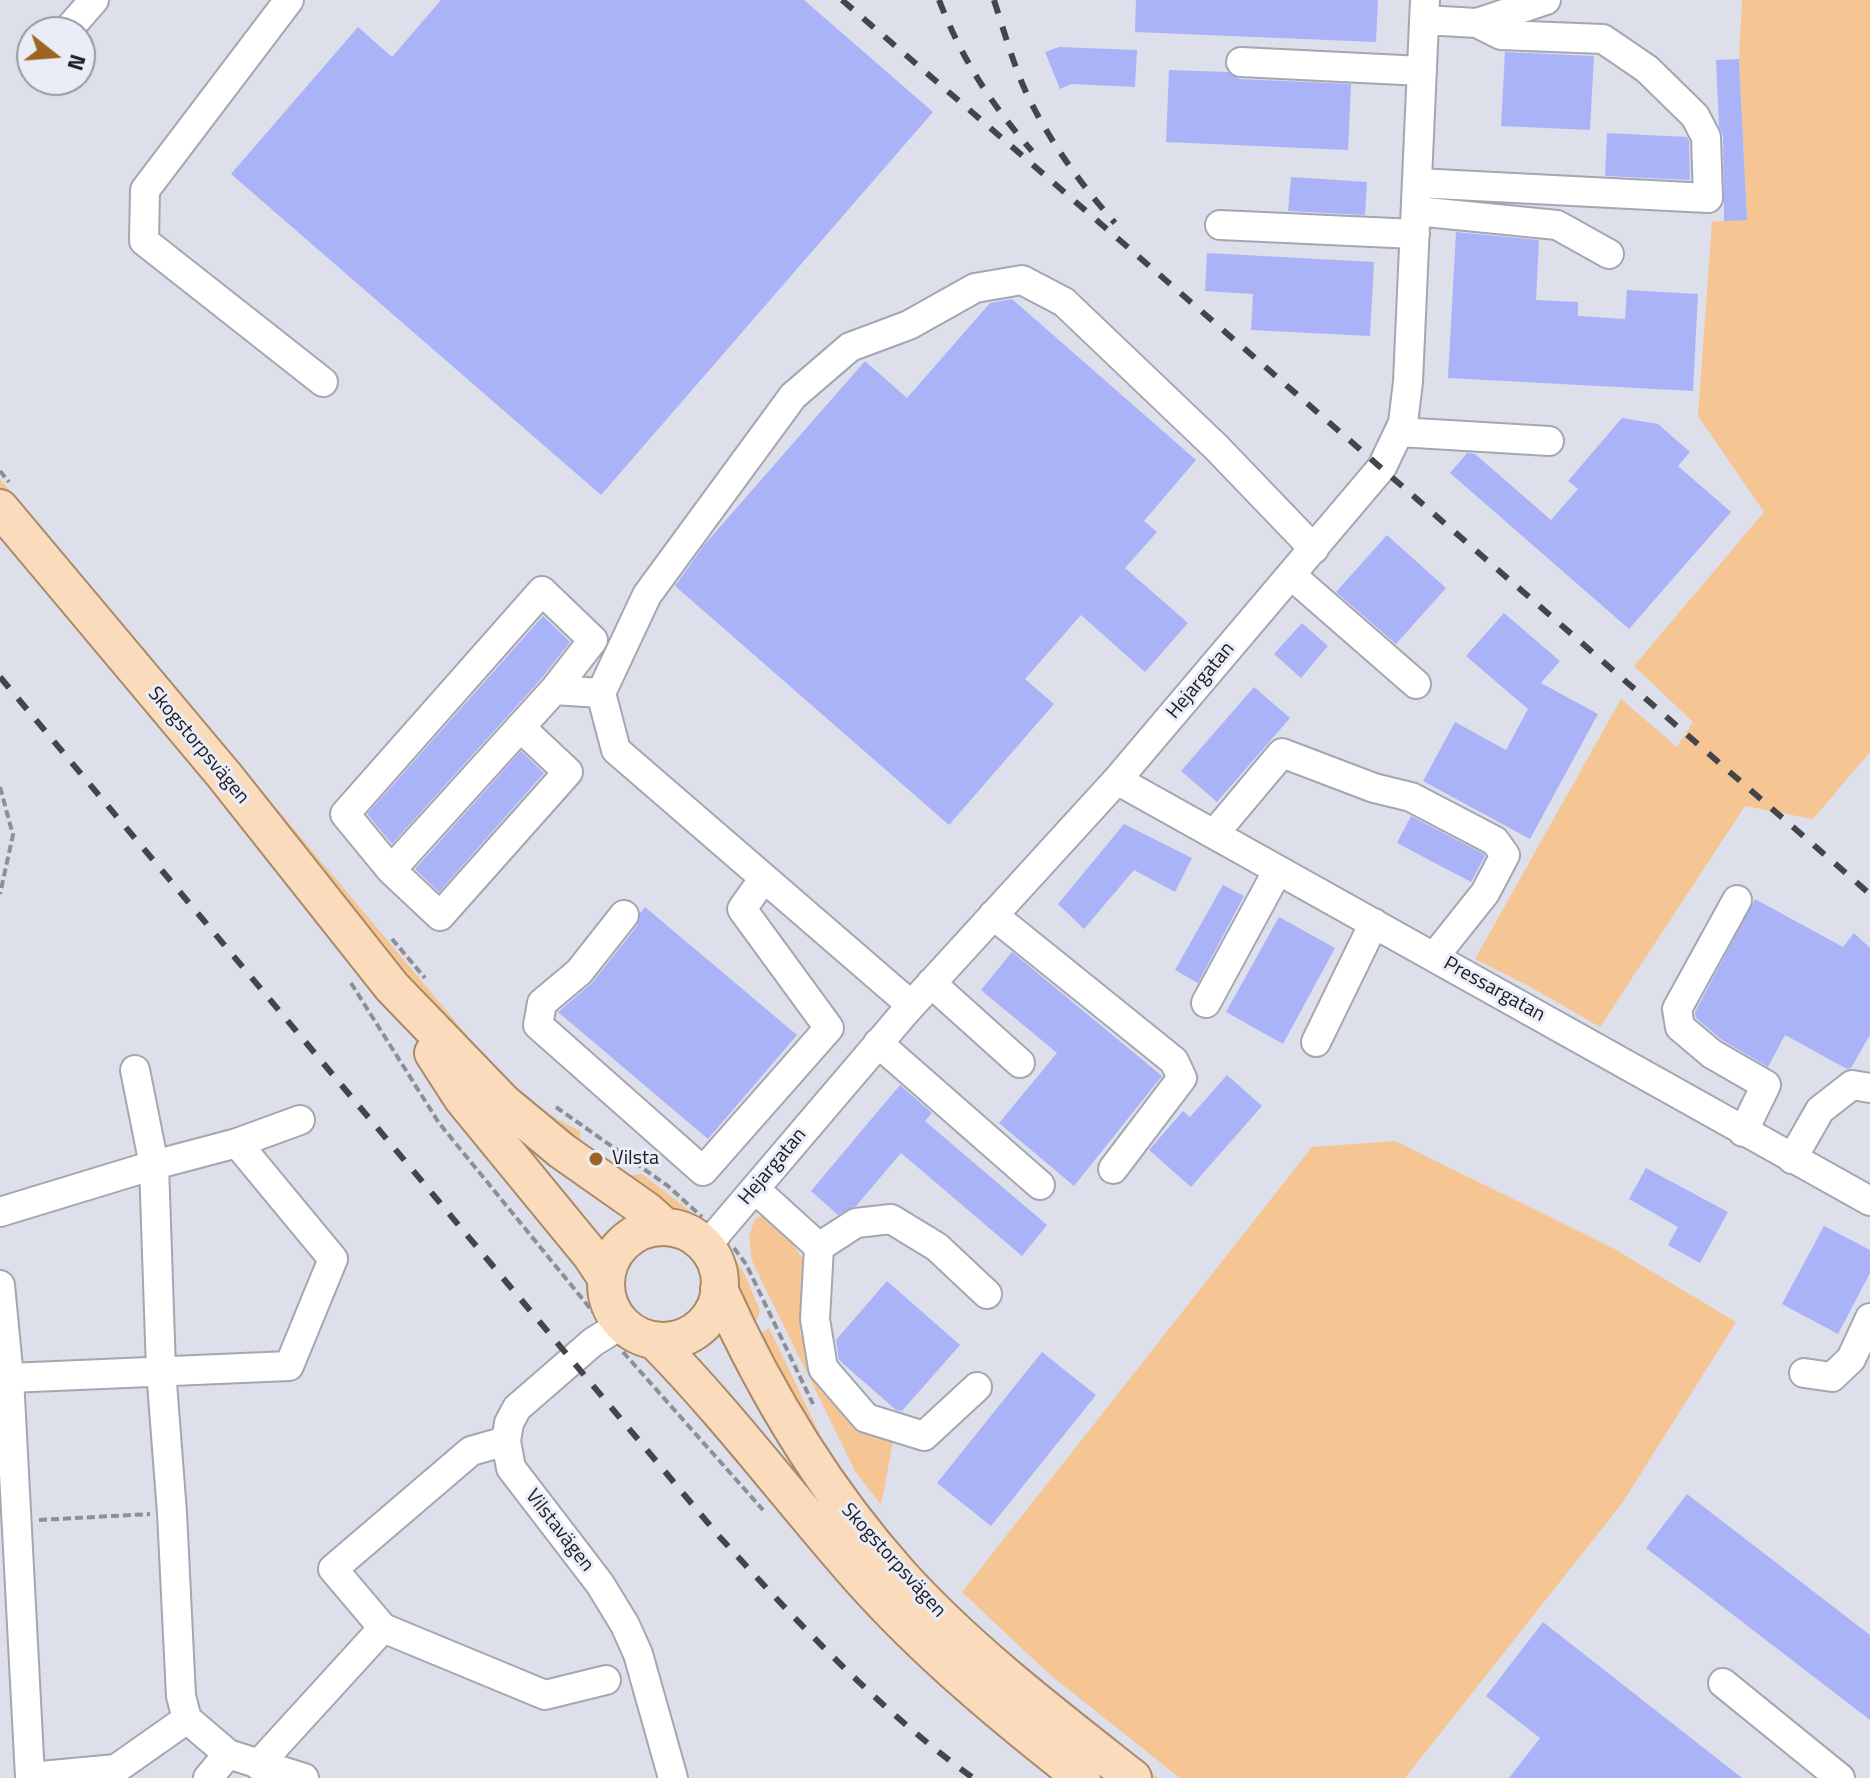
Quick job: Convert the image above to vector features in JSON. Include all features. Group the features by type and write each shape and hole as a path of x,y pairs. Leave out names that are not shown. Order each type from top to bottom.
{"main road":[{"name":"Skogstorpsvägen","path":"0,508 224,775 392,987 503,1102 562,1151 665,1227"},
{"name":"Skogstorpsvägen","path":"392,987 462,1098 590,1254 606,1278"},
{"path":"665,1227 690,1234 707,1249 717,1266 719,1289 714,1308 702,1325 676,1339 654,1340 615,1328 606,1278 611,1261 624,1242 643,1230 665,1227"},
{"name":"Skogstorpsvägen","path":"719,1289 738,1331 820,1473 856,1523 958,1633 1019,1687 1133,1778"},
{"name":"Skogstorpsvägen","path":"654,1340 690,1376 863,1581 952,1672 1082,1778"}],"street":[{"path":"80,16 94,0"},
{"path":"289,0 145,190 144,241 323,382"},
{"path":"1477,23 1546,0"},
{"path":"1220,225 1416,210 1708,198 1706,137 1695,116 1647,69 1603,39 1501,35 1477,23 1425,10"},
{"name":"Hejargatan","path":"707,1249 878,1043 1117,780 1382,467 1403,423 1408,382 1425,10"},
{"path":"1241,62 1422,71"},
{"path":"1416,210 1557,225 1609,254"},
{"path":"911,1005 616,750 601,693 647,595 793,396 850,347 909,325 975,288 1022,280 1064,302 1216,447 1314,549"},
{"path":"1399,432 1549,441"},
{"path":"1291,575 1416,684"},
{"path":"391,870 520,727 554,690 593,640 542,591 345,814 391,870 440,916 568,772 520,727"},
{"path":"554,690 601,693"},
{"path":"1214,834 1282,753 1374,788 1411,797 1495,841 1505,855 1485,893 1434,957"},
{"name":"Pressargatan","path":"1117,780 1870,1201"},
{"path":"1206,1003 1278,870"},
{"path":"624,915 579,972 542,1003 538,1025 703,1171 829,1028 742,909 764,878"},
{"path":"1737,900 1677,1009 1680,1027 1712,1054 1766,1085 1743,1132"},
{"path":"993,915 1174,1061 1182,1078 1113,1169"},
{"path":"1316,1042 1374,923"},
{"path":"931,983 1020,1063"},
{"path":"878,1043 1040,1185"},
{"path":"135,1070 154,1165 161,1370 181,1696 187,1719 228,1754 304,1778"},
{"path":"1792,1159 1820,1110 1852,1085 1870,1088"},
{"path":"0,1212 237,1143 300,1120"},
{"path":"9,1378 289,1366 333,1259 237,1143"},
{"path":"755,1189 819,1247"},
{"path":"819,1247 856,1223 891,1219 937,1247 987,1294"},
{"path":"819,1247 815,1319 823,1368 866,1418 924,1436 977,1387"},
{"path":"0,1285 9,1378 30,1777 116,1769 187,1719"},
{"path":"1804,1373 1832,1377 1851,1359 1870,1318"},
{"path":"606,1680 545,1695 383,1628 333,1569 471,1451 506,1441 509,1423 517,1408 593,1342 615,1328"},
{"name":"Vilstavägen","path":"506,1441 511,1468 600,1584 625,1625 638,1654 673,1778"},
{"path":"258,1765 383,1628"},
{"path":"1723,1683 1840,1778"},
{"path":"208,1778 228,1754"}],"path":[{"path":"0,787 13,835 0,894"},
{"path":"351,983 439,1123 615,1328"},
{"path":"17,1521 172,1513"}],"shaded area":[{"path":"1742,0 1870,0 1870,752 1813,819 1745,806 1600,1027 1475,959 1621,699 1677,747 1693,722 1634,666 1764,512 1698,416 1712,222 1747,219 1739,59"},
{"path":"0,479 508,1084 557,1119 580,1131 581,1145 578,1150 524,1106 445,1022 0,490"},
{"path":"1395,1141 1611,1247 1736,1322 1623,1502 1405,1778 1180,1778 1049,1674 962,1592 1312,1147"},
{"path":"642,1174 693,1213 693,1217 665,1210 625,1182 629,1176"},
{"path":"771,1212 807,1265 800,1333 815,1368 848,1408 893,1442 881,1505 855,1471 752,1261 749,1236 755,1219"},
{"path":"731,1252 746,1277 760,1311 755,1323 742,1306 731,1282"},
{"path":"769,1328 835,1466 866,1513 971,1625 1094,1729 1158,1778 1149,1778 995,1655 882,1542 750,1340"}],"building":[{"path":"441,0 804,0 933,112 601,495 231,174 358,27 392,57"},
{"path":"1136,0 1378,0 1376,42 1135,32"},
{"path":"1059,47 1137,50 1135,87 1071,84 1060,89 1045,52"},
{"path":"1505,52 1594,56 1590,130 1501,126"},
{"path":"1739,59 1747,220 1724,221 1723,136 1719,126 1716,60"},
{"path":"1169,70 1228,72 1240,79 1351,84 1348,150 1166,142"},
{"path":"1607,133 1687,137 1690,180 1605,176"},
{"path":"1291,177 1367,182 1365,215 1288,211"},
{"path":"1456,232 1539,240 1536,300 1578,302 1578,316 1625,319 1627,290 1698,294 1693,391 1448,378"},
{"path":"1207,253 1374,262 1370,336 1251,330 1253,294 1205,291"},
{"path":"1012,299 1196,460 1144,521 1157,532 1125,568 1188,623 1145,672 1081,615 1025,679 1054,704 949,825 675,586 705,544 865,361 907,398 990,303"},
{"path":"1622,418 1658,424 1690,452 1678,466 1731,512 1629,629 1450,473 1467,453 1475,454 1551,520 1578,489 1568,481"},
{"path":"1387,535 1446,588 1396,644 1336,592"},
{"path":"1504,613 1560,661 1541,683 1598,714 1530,839 1423,781 1455,722 1506,750 1528,709 1466,656"},
{"path":"543,616 570,642 541,679 392,844 367,814"},
{"path":"1302,623 1328,646 1301,678 1274,654"},
{"path":"1254,687 1290,718 1217,802 1181,771"},
{"path":"521,751 544,773 439,892 415,869"},
{"path":"1411,816 1484,854 1471,882 1397,843"},
{"path":"1124,824 1192,858 1175,892 1134,870 1084,929 1058,904"},
{"path":"1223,885 1244,896 1198,983 1175,970"},
{"path":"1755,899 1843,947 1854,933 1870,948 1870,1035 1851,1068 1847,1069 1785,1035 1768,1067 1722,1040 1696,1018 1695,1012"},
{"path":"645,907 797,1035 708,1139 558,1012 592,983 637,926"},
{"path":"1279,917 1335,948 1283,1044 1226,1012"},
{"path":"1012,952 1162,1076 1074,1186 999,1123 1057,1053 981,990"},
{"path":"1227,1075 1262,1106 1191,1187 1149,1150 1183,1111 1190,1117"},
{"path":"900,1085 932,1113 925,1121 1047,1225 1022,1256 901,1153 856,1206 838,1215 811,1191"},
{"path":"1646,1168 1728,1212 1700,1263 1668,1245 1678,1227 1629,1199"},
{"path":"1824,1226 1870,1250 1870,1273 1838,1334 1782,1304"},
{"path":"887,1281 960,1345 902,1411 896,1410 839,1360 836,1340"},
{"path":"1042,1352 1096,1395 991,1526 937,1483"},
{"path":"1687,1494 1870,1635 1870,1720 1646,1548"},
{"path":"1543,1622 1742,1778 1509,1778 1540,1738 1486,1696"}],"railway":[{"path":"842,0 1870,894"},
{"path":"939,0 978,80 1032,151"},
{"path":"994,0 1018,73 1051,139 1115,223"},
{"path":"0,677 718,1535 808,1632 871,1694 973,1778"}],"place":[{"name":"Vilsta","path":"596,1159"}]}
